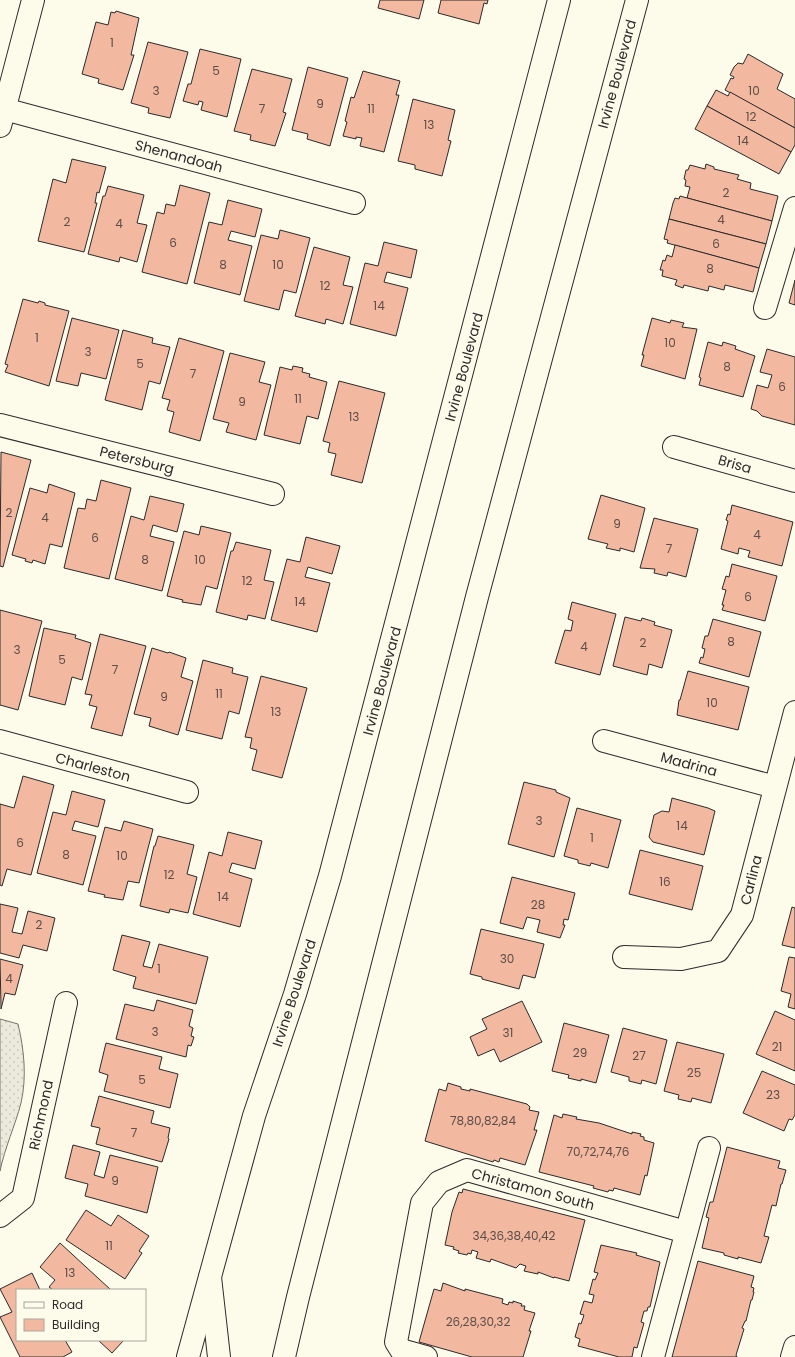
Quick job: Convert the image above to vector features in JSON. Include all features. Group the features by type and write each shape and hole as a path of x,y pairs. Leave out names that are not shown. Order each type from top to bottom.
{"main road":[{"path":"2,118 33,0"},
{"name":"Irvine Boulevard","path":"188,1357 254,1116 295,994 330,876 559,0"},
{"name":"Irvine Boulevard","path":"284,1357 300,1289 475,605 637,0"},
{"name":"Shenandoah","path":"2,118 354,203"},
{"path":"765,308 795,208"},
{"name":"Petersburg","path":"0,425 273,494"},
{"name":"Brisa","path":"674,447 795,480"},
{"name":"Carlina","path":"624,957 681,959 718,951 742,915 795,712"},
{"name":"Madrina","path":"604,741 775,787"},
{"name":"Charleston","path":"0,742 187,792"},
{"name":"Richmond","path":"0,1216 24,1198 66,1003"},
{"path":"653,1357 709,1148"},
{"name":"Christamon South","path":"426,1357 401,1350 396,1342 422,1203 439,1182 467,1170 686,1232"},
{"path":"210,1276 219,1357"},
{"path":"792,1357 795,1347"}],"shaded area":[{"path":"0,1019 18,1024 22,1043 24,1083 21,1103 0,1171"}],"building":[{"path":"380,0 424,0 419,19 378,8"},
{"path":"441,0 488,0 487,4 484,3 479,24 438,13"},
{"path":"116,11 139,18 131,55 134,55 123,90 98,83 99,79 82,74 96,22 108,25 111,12 115,13"},
{"path":"148,42 188,52 170,118 148,113 149,108 131,103"},
{"path":"200,49 241,59 227,117 201,110 203,102 199,101 198,105 183,101 188,84 191,84"},
{"path":"748,54 783,74 777,89 795,99 795,128 725,90 731,78 733,79 734,77 730,75 734,67 738,63 743,64"},
{"path":"308,67 348,78 330,146 307,139 308,134 292,130"},
{"path":"252,69 292,79 283,112 286,113 275,146 250,140 251,135 234,131"},
{"path":"363,71 400,81 396,95 399,95 384,152 360,146 362,138 356,137 356,139 343,136 351,97 354,98"},
{"path":"716,90 728,96 730,92 795,128 795,145 791,152 707,106"},
{"path":"413,99 455,110 448,140 451,141 442,176 415,169 415,165 398,161"},
{"path":"707,106 791,152 779,174 695,129"},
{"path":"72,159 106,167 99,193 97,192 95,203 97,203 84,252 38,241 53,179 66,183"},
{"path":"706,164 714,167 714,169 739,175 737,179 751,183 750,189 778,196 772,221 687,198 690,187 685,186 686,180 684,179 686,170 688,170 690,165 705,169"},
{"path":"180,185 210,193 187,284 142,272 157,212 164,214 166,204 175,206"},
{"path":"108,186 144,195 137,223 147,225 137,262 120,257 119,262 88,254 103,196 105,196"},
{"path":"680,196 772,221 766,244 669,219 675,198 679,199"},
{"path":"228,200 262,209 255,237 231,231 228,240 252,246 240,295 194,283 209,222 222,225"},
{"path":"669,219 766,244 759,268 667,243 668,240 664,239"},
{"path":"280,230 310,238 296,293 284,290 279,310 244,301 261,235 278,239"},
{"path":"384,242 417,250 411,278 387,272 384,282 408,288 396,336 350,324 365,263 378,266"},
{"path":"675,245 759,268 753,292 725,285 724,290 709,286 708,291 684,285 683,288 675,285 677,280 662,276 663,270 660,270 663,260 665,261 667,255 672,257"},
{"path":"314,247 350,257 343,285 353,287 343,324 326,319 325,324 295,316"},
{"path":"795,280 795,305 789,303"},
{"path":"23,299 38,303 39,301 45,303 45,305 69,311 49,386 5,372 8,365 5,364"},
{"path":"72,318 119,330 106,379 81,373 78,386 56,381"},
{"path":"652,318 670,323 671,320 684,323 682,327 697,329 685,379 641,366 644,355 642,355"},
{"path":"123,330 153,338 152,343 170,347 160,384 149,381 142,410 105,400"},
{"path":"179,338 224,351 200,441 169,432 174,412 167,410 170,400 162,398"},
{"path":"708,342 722,346 723,342 736,346 735,349 755,356 743,397 699,385 701,378 699,377"},
{"path":"767,349 795,357 795,425 762,416 757,411 751,409 757,385 768,388 772,375 760,372"},
{"path":"230,353 265,362 259,382 271,385 256,440 226,432 229,423 213,419"},
{"path":"293,366 303,368 302,372 310,374 309,377 327,382 318,419 307,416 300,444 264,435 280,367 292,370"},
{"path":"339,381 385,393 362,483 331,475 336,454 328,452 330,443 323,441"},
{"path":"1,452 31,460 3,567 0,566"},
{"path":"101,480 131,488 109,579 64,568 78,508 85,509 87,499 96,501"},
{"path":"49,484 75,493 62,547 50,544 45,564 33,560 32,563 25,561 26,559 12,555 30,488 47,493"},
{"path":"601,495 645,508 634,552 620,548 620,551 606,548 608,544 588,539"},
{"path":"150,496 184,504 177,532 153,525 150,536 174,542 162,591 115,579 131,516 144,520"},
{"path":"732,505 793,522 782,566 748,557 750,551 739,548 738,554 721,549 728,521 726,520 728,514 730,515"},
{"path":"654,518 698,529 686,577 668,572 667,576 654,573 655,569 640,568"},
{"path":"201,526 231,533 217,589 206,586 201,605 182,602 183,600 167,596 184,531 199,535"},
{"path":"306,537 340,546 332,574 308,567 305,577 330,583 317,632 271,620 287,559 300,562"},
{"path":"236,542 271,550 264,580 274,582 265,619 248,615 247,620 216,612 231,551 233,551"},
{"path":"732,564 777,576 765,621 722,610 726,590 722,589 726,576 729,577"},
{"path":"572,602 616,614 600,675 555,663 565,630 571,631 573,621 568,619"},
{"path":"0,610 42,621 18,710 0,705"},
{"path":"625,617 641,621 642,618 655,622 654,625 672,630 662,668 649,664 647,675 613,666"},
{"path":"713,619 761,632 749,677 699,663 701,657 703,658 705,649 702,648 705,636 708,636"},
{"path":"44,628 76,635 75,638 91,643 82,680 72,677 65,705 29,696"},
{"path":"100,634 146,646 122,736 91,728 97,707 89,705 92,695 85,694"},
{"path":"152,648 186,658 181,677 193,681 178,735 149,726 151,718 134,714"},
{"path":"203,660 233,668 232,673 248,677 239,714 229,711 222,739 186,730"},
{"path":"688,671 749,687 738,730 677,715 679,700"},
{"path":"261,676 307,688 282,778 252,770 257,750 250,748 252,738 245,737"},
{"path":"23,776 54,785 31,875 7,869 2,886 0,885 0,804 14,808"},
{"path":"524,782 556,790 556,792 570,798 554,857 508,844"},
{"path":"72,791 105,800 98,827 75,821 72,830 96,836 83,885 37,873 53,812 66,815"},
{"path":"672,798 715,811 704,855 653,842 649,837 654,815 662,811 669,812"},
{"path":"577,808 621,820 608,868 591,863 590,866 578,863 578,860 564,856"},
{"path":"124,821 153,829 139,883 128,881 123,900 104,897 105,895 88,891 105,827 121,831"},
{"path":"228,832 262,841 255,869 232,863 229,872 252,879 240,927 193,914 209,852 222,856"},
{"path":"158,836 194,845 187,874 197,877 188,913 170,909 169,913 140,906 154,846"},
{"path":"640,850 703,866 692,910 629,894"},
{"path":"512,877 575,893 568,920 564,919 563,925 565,925 560,938 537,932 540,920 527,917 523,929 500,923"},
{"path":"0,904 18,908 12,932 22,934 28,911 55,918 47,951 23,945 19,958 0,953"},
{"path":"792,907 795,908 795,948 782,945"},
{"path":"481,929 544,944 535,978 523,975 519,989 482,979 482,977 470,974"},
{"path":"122,935 150,942 143,966 152,968 159,944 208,957 196,1004 133,988 136,977 113,970"},
{"path":"789,957 795,958 795,1009 788,1007 791,994 781,991"},
{"path":"0,959 23,965 15,995 5,993 1,1009"},
{"path":"157,1000 193,1010 189,1026 193,1028 191,1036 194,1037 191,1046 188,1045 186,1057 116,1039 125,1004 154,1011"},
{"path":"522,1001 542,1042 500,1062 494,1049 478,1056 470,1037 487,1029 482,1019"},
{"path":"775,1011 795,1020 795,1071 756,1054"},
{"path":"564,1023 609,1035 596,1083 581,1079 581,1081 568,1078 569,1075 552,1071"},
{"path":"623,1028 667,1040 656,1084 642,1080 641,1084 629,1081 629,1077 611,1072"},
{"path":"677,1042 724,1054 711,1103 692,1098 691,1102 678,1099 679,1095 664,1091"},
{"path":"106,1043 162,1057 159,1069 178,1074 170,1108 104,1091 108,1075 99,1072"},
{"path":"762,1071 795,1085 795,1115 792,1120 789,1119 784,1131 743,1113"},
{"path":"448,1083 461,1087 461,1089 470,1091 470,1089 527,1104 530,1107 529,1110 539,1112 534,1130 537,1130 525,1165 500,1158 499,1162 494,1160 493,1162 425,1141 439,1089 446,1091"},
{"path":"99,1096 154,1111 151,1123 170,1128 169,1139 162,1162 96,1144 100,1128 91,1126"},
{"path":"563,1114 577,1117 576,1119 599,1123 632,1134 632,1132 641,1134 640,1136 644,1137 644,1140 654,1143 647,1176 645,1175 640,1195 614,1188 613,1191 609,1190 608,1192 593,1188 594,1186 539,1172 554,1115 562,1118"},
{"path":"73,1145 100,1152 94,1175 104,1178 110,1155 158,1167 147,1213 85,1196 88,1184 65,1178"},
{"path":"727,1147 780,1161 778,1168 786,1170 776,1206 772,1205 764,1236 769,1237 761,1263 738,1257 738,1259 724,1255 724,1253 702,1248 709,1218 706,1217 710,1202 713,1202"},
{"path":"463,1189 585,1220 569,1281 554,1278 538,1272 538,1274 524,1271 526,1266 520,1264 516,1268 491,1259 490,1262 476,1258 478,1252 472,1250 471,1254 468,1253 467,1255 458,1253 459,1251 453,1249 454,1247 445,1245 452,1212 459,1192 462,1193"},
{"path":"86,1210 111,1226 118,1215 149,1236 139,1251 142,1253 125,1279 66,1240"},
{"path":"60,1243 110,1289 52,1289 49,1287 55,1280 40,1267"},
{"path":"601,1245 637,1253 636,1255 660,1262 650,1307 648,1307 647,1311 644,1311 641,1322 644,1323 637,1348 634,1347 632,1357 619,1357 578,1346 580,1339 575,1337 579,1323 581,1324 584,1315 580,1314 584,1301 592,1303 594,1295 589,1294 593,1279 595,1280 598,1273 594,1272"},
{"path":"698,1261 754,1276 751,1287 754,1288 754,1292 746,1321 742,1328 744,1329 736,1355 737,1357 672,1357"},
{"path":"32,1273 40,1289 16,1289 16,1341 66,1341 72,1352 63,1357 20,1357 0,1317 12,1312 0,1289"},
{"path":"443,1283 465,1291 465,1289 503,1299 502,1303 508,1305 509,1302 513,1303 513,1301 522,1304 521,1306 525,1306 524,1310 535,1313 523,1357 472,1357 419,1342 434,1289 441,1291"},
{"path":"99,1341 123,1341 112,1353"}]}
